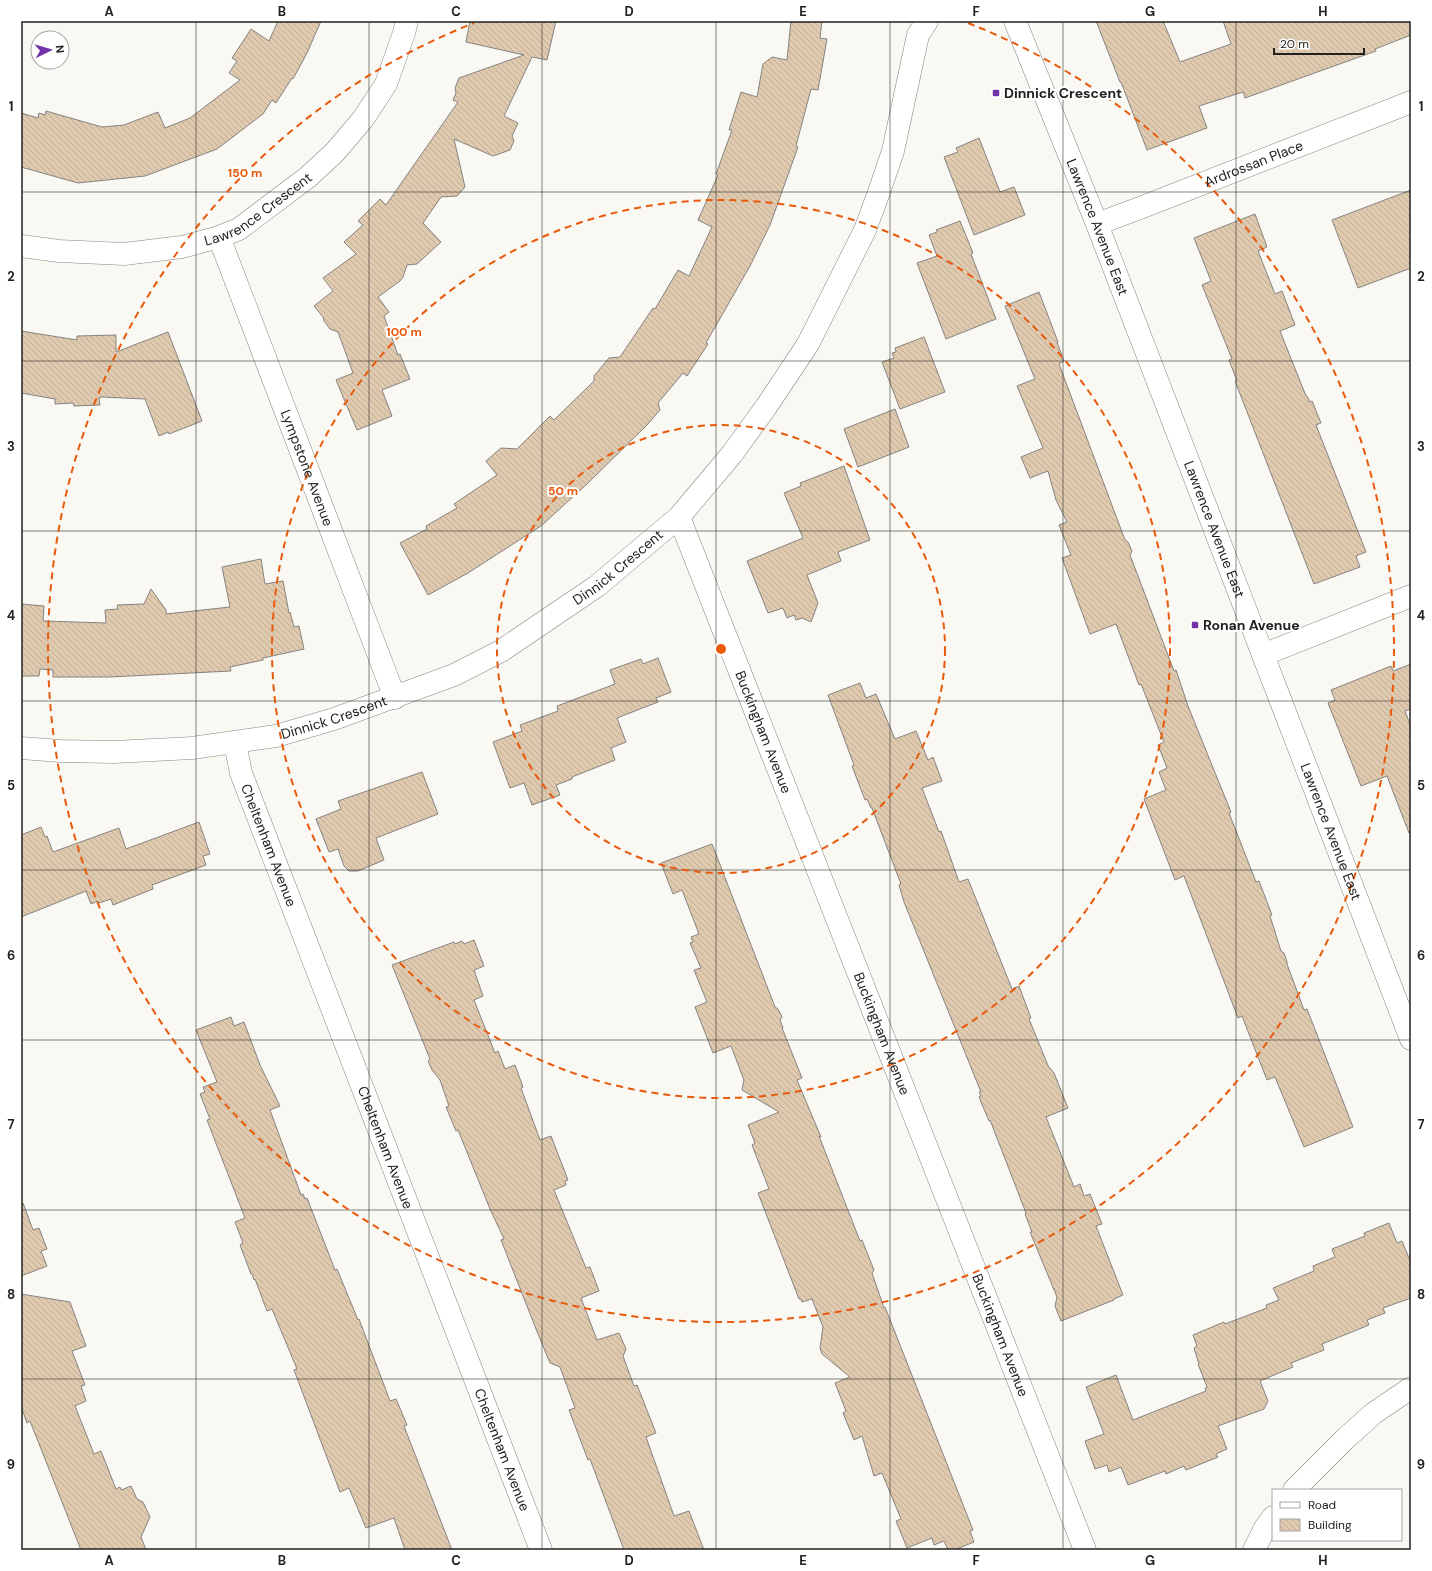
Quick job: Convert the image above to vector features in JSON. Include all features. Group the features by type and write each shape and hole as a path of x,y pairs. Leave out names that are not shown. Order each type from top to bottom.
{"street":[{"name":"Lawrence Crescent","path":"21,246 58,252 124,254 182,246 220,237 239,229 308,177 335,152 363,119 386,84 407,21"},
{"name":"Dinnick Crescent","path":"21,748 61,751 114,752 192,748 276,736 334,719 454,675 501,651 597,586 679,517 732,454 766,408 808,344 865,230 893,151 918,35 927,21"},
{"name":"Lawrence Avenue East","path":"1015,21 1097,224 1411,1039"},
{"name":"Ardrossan Place","path":"1097,224 1411,102"},
{"name":"Lympstone Avenue","path":"220,237 394,698"},
{"name":"Buckingham Avenue","path":"679,517 1085,1550"},
{"path":"1263,655 1411,596"},
{"name":"Cheltenham Avenue","path":"235,743 241,773 541,1550"},
{"path":"1295,1489 1345,1439 1374,1413 1411,1388"},
{"path":"1254,1550 1265,1528 1272,1518"}],"building":[{"path":"278,21 321,21 307,53 293,79 292,78 276,103 272,100 263,114 217,149 145,176 78,183 21,167 21,113 38,118 39,113 45,115 46,111 102,127 124,125 158,112 165,128 190,118 240,80 229,73 237,61 232,58 251,29 269,41"},
{"path":"470,21 556,21 547,60 532,57 504,116 518,123 512,136 514,141 510,150 493,156 454,139 465,187 457,196 441,197 423,223 441,242 417,264 407,265 400,281 378,297 389,312 384,316 398,355 400,354 410,379 382,390 392,416 357,430 336,380 353,373 338,332 330,329 314,306 333,291 323,278 356,254 344,242 363,225 358,221 380,199 386,205 458,102 453,100 456,93 455,88 459,78 524,55 466,42"},
{"path":"791,21 822,21 820,38 827,39 818,90 811,89 796,146 798,147 770,225 750,266 706,343 708,344 687,376 683,373 658,403 660,410 647,425 587,484 541,526 468,573 428,595 400,543 427,529 426,526 457,508 454,504 497,475 486,461 501,448 517,449 550,416 554,420 594,381 594,376 609,358 620,357 653,308 655,309 678,270 689,276 712,227 698,220 718,175 716,174 732,130 729,130 741,92 757,97 763,64 772,57 787,60"},
{"path":"1096,21 1163,21 1180,62 1231,44 1223,21 1411,21 1411,35 1375,49 1376,51 1245,98 1243,92 1199,106 1207,128 1147,150"},
{"path":"979,138 1000,192 1014,187 1025,215 974,235 944,157 958,152 956,148"},
{"path":"1411,190 1411,268 1358,288 1332,220"},
{"path":"1255,214 1267,247 1258,251 1275,294 1282,291 1295,325 1280,331 1306,396 1310,402 1312,401 1321,423 1316,425 1366,552 1356,556 1360,567 1314,584 1235,381 1237,381 1229,360 1232,359 1202,285 1211,281 1194,238"},
{"path":"960,221 996,319 946,339 917,263 937,256 929,235 937,232 936,230"},
{"path":"1039,292 1064,361 1059,364 1125,540 1128,542 1132,551 1130,555 1174,671 1176,670 1188,706 1231,812 1229,813 1256,882 1259,881 1272,915 1270,916 1281,951 1284,953 1304,1010 1307,1009 1353,1127 1304,1147 1275,1077 1267,1080 1242,1016 1238,1018 1184,876 1175,880 1144,799 1166,790 1159,772 1167,768 1158,745 1164,742 1141,684 1139,685 1116,624 1090,634 1062,558 1071,555 1059,525 1067,522 1056,500 1048,471 1030,478 1021,457 1043,448 1017,386 1035,379 1005,306"},
{"path":"21,331 77,340 77,336 116,335 116,352 168,332 202,421 169,434 168,432 159,436 145,399 102,397 99,398 100,405 74,406 73,403 55,404 55,399 21,393"},
{"path":"924,337 945,392 900,409 882,362 894,358 892,353 896,352 895,348"},
{"path":"895,409 909,447 858,467 844,429"},
{"path":"844,466 870,540 838,552 841,561 807,575 818,603 811,622 802,618 796,620 794,615 787,618 783,608 768,613 747,561 803,538 784,493 801,486 800,483"},
{"path":"261,559 265,584 283,581 289,613 290,612 294,627 299,626 304,649 230,667 231,671 109,677 53,677 53,670 40,669 39,676 21,676 21,604 44,606 43,621 106,623 105,610 118,609 117,605 144,604 151,589 166,610 166,614 230,607 222,567"},
{"path":"658,658 671,692 656,698 658,702 617,718 626,742 611,748 615,760 556,785 560,795 532,805 524,783 510,788 493,742 522,731 520,725 558,711 557,706 615,684 610,670 641,659 643,664"},
{"path":"1411,664 1411,709 1405,711 1411,727 1411,833 1409,833 1387,776 1361,786 1328,703 1335,700 1331,690 1391,666 1393,671"},
{"path":"860,683 866,698 876,694 895,739 916,731 928,760 933,757 942,781 922,788 939,832 941,831 959,882 968,879 1012,989 1019,986 1031,1018 1029,1019 1049,1068 1054,1073 1068,1108 1046,1117 1074,1187 1080,1184 1084,1196 1090,1194 1102,1224 1096,1226 1123,1295 1061,1321 1055,1306 1057,1297 1030,1232 1032,1232 1025,1214 1026,1213 990,1120 989,1121 979,1097 981,1096 979,1092 981,1092 904,902 899,885 901,884 872,808 867,799 865,800 852,766 854,765 828,695"},
{"path":"422,772 438,814 376,838 384,860 358,871 349,871 344,866 338,849 329,852 316,819 341,809 338,801"},
{"path":"199,822 210,854 203,856 206,865 152,885 153,889 113,905 111,899 99,903 98,901 91,904 86,891 21,917 21,835 41,827 45,837 47,836 53,852 119,828 126,849"},
{"path":"712,844 775,1007 778,1009 782,1017 780,1020 782,1028 802,1078 797,1080 821,1137 819,1136 860,1241 862,1240 874,1270 872,1273 884,1308 885,1307 973,1530 970,1531 974,1542 954,1550 948,1550 944,1541 934,1545 932,1538 907,1548 896,1521 901,1519 882,1473 874,1476 862,1436 854,1440 843,1413 846,1411 835,1383 850,1377 822,1354 820,1348 823,1327 812,1299 802,1302 801,1299 799,1299 758,1193 769,1189 752,1145 755,1143 748,1125 779,1112 742,1090 744,1080 731,1046 713,1053 695,1007 707,1002 694,970 701,968 690,943 693,942 691,937 699,934 682,890 673,894 661,863"},
{"path":"474,940 484,966 474,970 483,996 474,1000 495,1053 498,1051 505,1069 515,1065 523,1087 521,1088 540,1140 551,1136 568,1180 565,1181 566,1185 554,1190 586,1268 590,1267 599,1291 581,1298 597,1340 619,1333 626,1349 623,1356 634,1386 637,1385 656,1433 646,1437 674,1516 689,1511 704,1550 624,1550 590,1459 588,1460 569,1410 575,1408 560,1367 550,1363 501,1240 504,1239 490,1209 458,1130 456,1131 446,1107 449,1106 440,1080 432,1070 428,1061 430,1059 392,965 454,942 455,944 462,941 464,944"},
{"path":"231,1017 234,1026 244,1022 260,1065 280,1106 270,1110 301,1195 303,1194 305,1199 307,1198 335,1270 337,1269 358,1320 359,1319 390,1401 396,1399 407,1425 404,1426 452,1550 405,1550 394,1518 366,1528 349,1488 340,1492 294,1370 297,1369 272,1309 267,1311 240,1245 243,1243 235,1222 245,1218 207,1120 210,1119 200,1094 205,1092 203,1087 217,1082 196,1030"},
{"path":"23,1203 33,1230 39,1228 47,1249 41,1251 47,1266 21,1276 21,1204"},
{"path":"1389,1223 1397,1243 1402,1241 1411,1263 1411,1298 1383,1308 1385,1313 1367,1320 1369,1325 1322,1344 1324,1350 1291,1363 1293,1367 1260,1381 1268,1401 1264,1409 1218,1426 1227,1449 1216,1454 1218,1457 1186,1470 1184,1466 1166,1474 1165,1471 1128,1485 1121,1467 1109,1472 1107,1465 1095,1469 1085,1441 1104,1434 1086,1387 1116,1375 1133,1420 1206,1391 1205,1388 1207,1387 1198,1364 1194,1348 1197,1346 1193,1335 1224,1322 1225,1324 1267,1308 1266,1305 1279,1300 1273,1288 1314,1271 1313,1266 1335,1257 1332,1249 1365,1236 1364,1233"},
{"path":"21,1294 70,1302 86,1346 72,1351 85,1385 81,1386 86,1401 75,1406 94,1454 101,1451 116,1489 120,1487 121,1490 131,1486 137,1499 143,1502 150,1517 141,1537 146,1550 81,1550 30,1421 27,1423 21,1406"}],"place":[{"name":"Dinnick Crescent","path":"996,93"},
{"name":"Ronan Avenue","path":"1195,625"}]}
